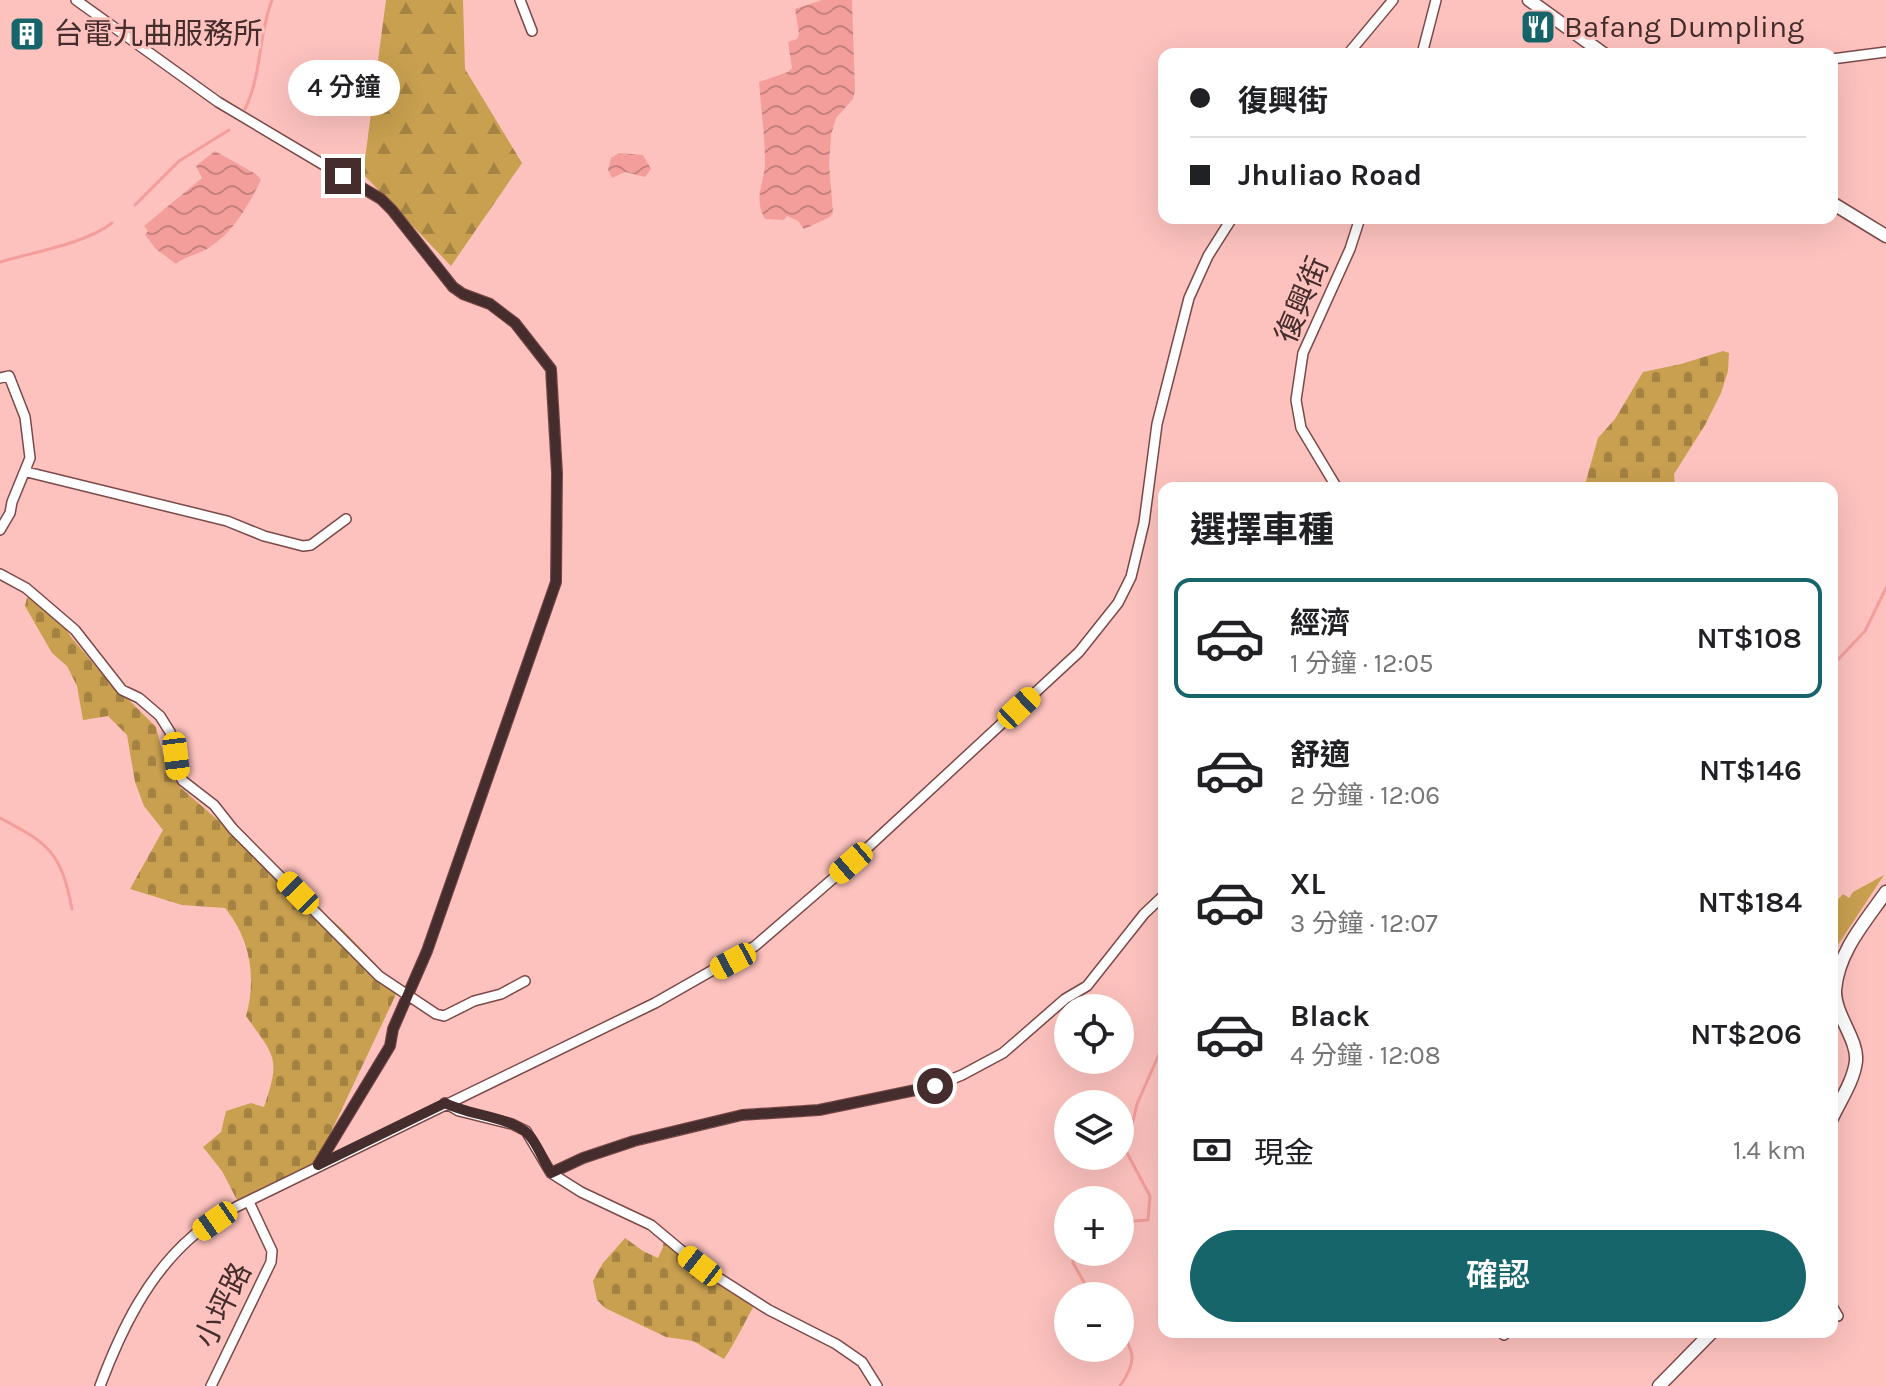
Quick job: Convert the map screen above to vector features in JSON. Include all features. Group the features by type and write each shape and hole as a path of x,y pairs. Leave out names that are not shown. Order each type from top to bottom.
{"street":[{"path":"76,0 218,102 381,199 453,287 490,304 515,323 551,369 557,473 556,582 427,951 393,1029 390,1046 318,1165"},
{"path":"520,0 532,31"},
{"path":"1353,48 1393,0"},
{"path":"1424,48 1436,0"},
{"path":"1529,0 1596,48"},
{"path":"1838,58 1886,52"},
{"path":"1838,207 1886,236"},
{"path":"100,1386 124,1327 151,1282 194,1235 236,1207 655,1003 755,946 851,863 1079,652 1118,603 1131,577 1144,523 1157,424 1189,298 1208,256 1228,224"},
{"name":"復興街","path":"1333,482 1301,428 1296,400 1303,353 1358,224"},
{"path":"0,378 9,376 25,417 30,458 27,472 0,530"},
{"path":"27,472 227,521 264,536 303,546 311,545 346,519"},
{"path":"0,574 26,588 75,630 116,683 154,710 170,732 178,773 183,781 214,805 233,829 379,976 436,1014 444,1016 474,1001 501,994 525,981"},
{"path":"1838,978 1843,956 1886,892"},
{"path":"551,1173 583,1158 634,1141 727,1118 757,1112 819,1110 935,1086 962,1075 1003,1053 1065,999 1087,986 1158,901"},
{"path":"1838,1002 1856,1058 1838,1105"},
{"path":"445,1103 459,1111 512,1124 526,1131 551,1173 581,1192 651,1225 700,1266 769,1310 836,1344 862,1362 877,1386"},
{"name":"小坪路","path":"211,1386 271,1262 272,1251 249,1202"},
{"path":"1659,1386 1706,1338"}],"green space":[{"path":"386,0 463,0 465,69 522,163 451,266 363,174"},
{"path":"1723,351 1729,353 1728,371 1721,393 1674,474 1675,482 1586,482 1598,438 1615,419 1643,372"},
{"path":"34,595 55,611 71,637 98,669 156,727 163,754 180,787 342,929 399,988 315,1166 237,1200 222,1171 203,1147 221,1132 226,1111 251,1103 264,1107 272,1077 269,1050 246,1016 251,973 246,945 225,908 182,905 130,889 163,830 144,806 135,782 127,735 108,716 83,720 77,686 67,666 52,653 25,606 27,598"},
{"path":"1884,875 1838,945 1838,899 1843,894 1849,898 1853,892"},
{"path":"664,1233 756,1302 724,1359 693,1341 666,1337 605,1308 597,1300 593,1281 603,1263 625,1238 658,1258"}],"water":[{"path":"822,0 852,0 855,91 853,99 836,118 831,135 829,165 833,212 830,217 804,229 798,221 787,216 784,220 765,219 762,211 759,198 765,154 759,82 792,68 788,42 797,39 799,34 795,9"},
{"path":"215,151 256,174 261,180 234,226 219,241 176,264 156,249 145,235 148,231 144,226 202,178 196,166"},
{"path":"619,153 643,155 651,169 645,177 625,172 612,178 608,170 611,158"}],"waterway":[{"path":"245,109 254,83 272,0"},
{"path":"135,205 179,161 229,130"},
{"path":"0,262 88,237 112,223"},
{"path":"1838,660 1865,631 1886,588"},
{"path":"0,818 31,835 51,852 63,875 72,909"},
{"path":"1134,1221 1148,1220 1150,1196 1126,1151 1137,1104 1158,1057"},
{"path":"1075,1266 1084,1282"},
{"path":"1120,1386 1132,1362"}],"place":[{"name":"Bafang Dumpling","path":"1538,27"},
{"name":"台電九曲服務所","path":"27,34"}],"route":[{"path":"343,176 381,199 392,210 453,287 490,304 515,323 551,369 557,473 556,582 427,951 393,1029 390,1046 318,1165 445,1103 459,1111 512,1124 526,1131 551,1173 604,1150 742,1115 819,1110 935,1086"}]}
